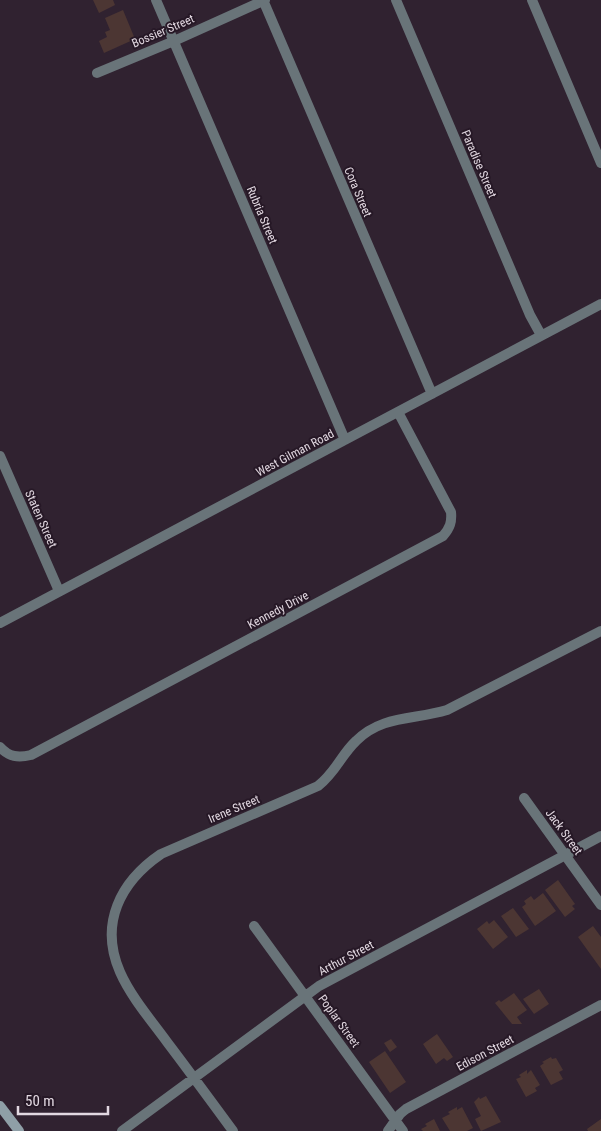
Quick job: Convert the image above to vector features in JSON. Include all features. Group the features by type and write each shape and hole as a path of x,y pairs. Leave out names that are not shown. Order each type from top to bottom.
{"main road":[{"path":"0,1106 19,1131"}],"street":[{"name":"Rubria Street","path":"156,0 345,440"},
{"name":"Bossier Street","path":"97,72 174,41 264,0"},
{"name":"Cora Street","path":"264,0 375,265 432,394"},
{"name":"Paradise Street","path":"396,0 530,315 542,335"},
{"path":"532,0 601,163"},
{"name":"West Gilman Road","path":"0,622 601,304"},
{"name":"Kennedy Drive","path":"0,747 7,754 14,756 31,755 443,536 449,530 452,512 398,412"},
{"name":"Staten Street","path":"0,456 59,591"},
{"name":"Irene Street","path":"233,1131 134,996 119,971 114,955 112,932 116,910 126,886 138,871 161,854 318,786 335,770 354,743 384,722 433,715 447,710 601,630"},
{"name":"Jack Street","path":"524,798 601,905"},
{"name":"Arthur Street","path":"122,1131 305,996 332,979 601,836"},
{"name":"Poplar Street","path":"254,926 403,1131"},
{"name":"Edison Street","path":"388,1131 395,1120 406,1109 601,1005"}],"building":[{"path":"93,0 113,0 115,5 99,13"},
{"path":"123,10 135,39 104,53 99,41 107,37 105,32 110,30 105,18"},
{"path":"558,880 575,904 572,906 575,909 565,917 545,890"},
{"path":"543,893 556,911 535,926 522,907 526,904 524,901 531,896 534,900"},
{"path":"513,908 529,929 516,937 501,916"},
{"path":"494,920 508,937 493,949 477,929 487,921 489,924"},
{"path":"593,926 601,937 601,969 578,937"},
{"path":"539,989 549,1004 534,1014 523,999"},
{"path":"514,993 527,1010 517,1017 522,1024 512,1024 495,1003 499,1000 501,1002"},
{"path":"437,1034 453,1057 447,1061 444,1058 436,1064 423,1044"},
{"path":"391,1039 397,1047 390,1052 384,1043"},
{"path":"385,1051 406,1082 390,1093 369,1062"},
{"path":"551,1057 552,1059 556,1058 563,1070 559,1072 563,1079 551,1085 540,1066 544,1063 542,1062"},
{"path":"527,1070 527,1074 531,1070 540,1085 535,1088 537,1091 526,1097 516,1079 521,1077 519,1075"},
{"path":"486,1096 501,1122 481,1131 475,1119 481,1116 474,1102 479,1097 480,1099"},
{"path":"457,1107 457,1110 462,1107 473,1128 467,1131 450,1131 442,1118 450,1114 448,1112"},
{"path":"434,1119 440,1131 423,1131 421,1129 427,1126 425,1124"},
{"path":"601,1119 601,1131 588,1131 587,1129"}]}
